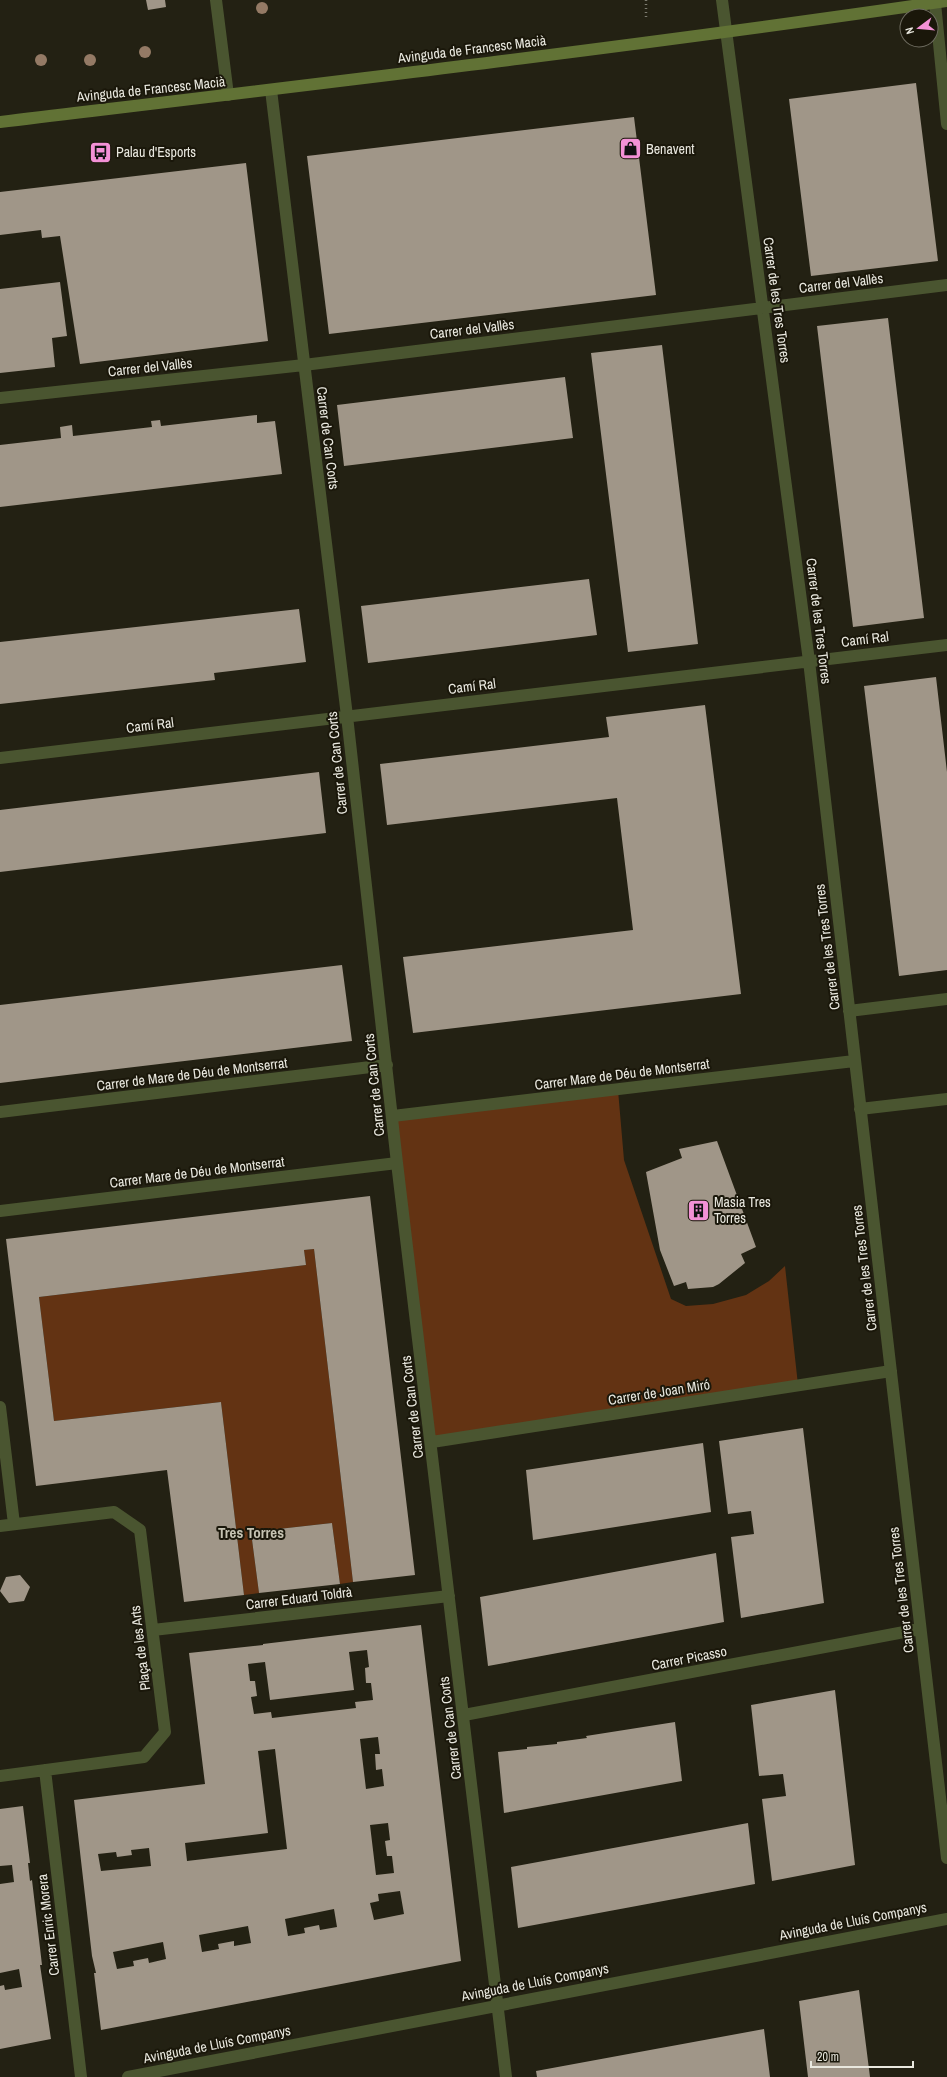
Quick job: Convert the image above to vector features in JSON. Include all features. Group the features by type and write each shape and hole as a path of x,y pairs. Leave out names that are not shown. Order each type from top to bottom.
{"street":[{"path":"216,0 228,95"},
{"name":"Carrer de les Tres Torres","path":"722,0 764,308 809,661 947,1858"},
{"path":"941,2 947,124"},
{"name":"Avinguda de Francesc Macià","path":"0,122 271,90 726,33 941,2"},
{"name":"Carrer de Can Corts","path":"271,90 347,716 393,1116 397,1163 432,1442 506,2077"},
{"name":"Carrer del Vallès","path":"0,398 304,365 947,285"},
{"name":"Camí Ral","path":"0,758 947,644"},
{"path":"849,1011 947,999"},
{"name":"Carrer Mare de Déu de Montserrat","path":"393,1116 854,1061"},
{"name":"Carrer de Mare de Déu de Montserrat","path":"0,1112 387,1065"},
{"path":"860,1109 947,1099"},
{"name":"Carrer Mare de Déu de Montserrat","path":"0,1211 397,1163"},
{"name":"Carrer de Joan Miró","path":"432,1442 891,1371"},
{"path":"0,1407 14,1524"},
{"name":"Plaça de les Arts","path":"0,1526 114,1512 140,1530 164,1732 144,1757 0,1776"},
{"name":"Carrer Eduard Toldrà","path":"153,1630 449,1596"},
{"name":"Carrer Picasso","path":"464,1715 920,1629"},
{"name":"Carrer Enric Morera","path":"45,1770 81,2077"},
{"name":"Avinguda de Lluís Companys","path":"128,2077 947,1918"}],"shaded area":[{"path":"618,1090 624,1160 671,1299 686,1306 713,1304 746,1295 769,1281 785,1266 798,1385 432,1442 393,1116"},
{"path":"314,1249 353,1582 340,1584 332,1523 251,1532 259,1593 244,1595 221,1402 54,1421 39,1297 306,1265 304,1250"}],"building":[{"path":"146,0 165,0 166,7 148,10"},
{"path":"916,83 938,261 811,276 789,99"},
{"path":"634,117 656,295 329,334 307,156"},
{"path":"246,163 268,341 80,364 60,236 42,238 41,230 0,235 0,192"},
{"path":"60,282 67,336 52,338 55,367 0,373 0,289"},
{"path":"888,318 924,618 853,627 817,326"},
{"path":"662,345 698,644 628,652 591,353"},
{"path":"565,377 573,438 344,466 337,405"},
{"path":"257,415 257,423 275,421 282,474 0,507 0,445 61,438 60,427 72,425 73,436 152,427 151,421 160,420 161,426"},
{"path":"589,579 597,635 368,663 361,606"},
{"path":"299,609 306,662 214,673 215,680 0,704 0,642"},
{"path":"936,677 947,772 947,970 899,976 864,686"},
{"path":"705,705 741,994 413,1033 403,957 633,930 617,798 387,825 380,764 609,737 606,717"},
{"path":"319,772 326,833 0,872 0,810"},
{"path":"342,965 352,1041 0,1083 0,1005"},
{"name":"Masia Tres Torres","path":"717,1141 756,1247 741,1254 745,1263 713,1287 688,1289 686,1282 674,1286 660,1250 646,1172 682,1158 679,1149"},
{"path":"370,1196 415,1575 353,1582 314,1249 304,1250 306,1265 39,1297 54,1421 221,1402 244,1595 184,1602 167,1470 36,1486 6,1239"},
{"path":"803,1428 824,1603 741,1618 731,1537 754,1534 751,1511 728,1514 719,1441"},
{"path":"703,1443 711,1512 533,1540 526,1470"},
{"path":"332,1523 340,1584 259,1593 251,1532"},
{"path":"716,1553 724,1622 488,1666 480,1597"},
{"path":"20,1575 30,1587 24,1601 9,1603 0,1591 6,1577"},
{"path":"421,1625 461,1961 101,2030 94,1973 96,1973 92,1956 74,1800 205,1784 189,1653","holes":["367,1650 369,1667 365,1668 366,1683 371,1683 373,1700 355,1702 356,1708 272,1718 271,1712 254,1714 251,1697 257,1696 255,1681 250,1681 248,1664 265,1662 270,1700 354,1690 349,1652","378,1737 380,1754 375,1754 376,1770 382,1769 384,1786 366,1789 360,1739","275,1749 287,1849 187,1861 185,1843 268,1833 258,1751","388,1823 390,1840 385,1841 387,1856 392,1856 394,1873 376,1875 370,1825","149,1848 151,1866 101,1871 98,1854 116,1852 117,1857 132,1855 131,1850","400,1891 404,1914 374,1920 370,1903 379,1901 378,1894","334,1909 337,1927 320,1930 319,1925 304,1928 305,1933 288,1936 285,1919","248,1926 251,1943 234,1946 234,1941 218,1944 219,1949 202,1952 199,1935","163,1942 166,1959 149,1963 148,1958 133,1961 134,1966 117,1969 113,1952"]},
{"path":"835,1690 855,1865 772,1881 762,1799 786,1796 783,1774 759,1776 751,1705"},
{"path":"675,1722 682,1781 504,1813 498,1752 557,1744 557,1742 587,1738 586,1736"},
{"path":"23,1806 30,1863 28,1863 30,1881 32,1880 42,1965 40,1965 51,2039 0,2049 0,1986 4,1985 5,1990 22,1987 19,1969 0,1973 0,1884 14,1882 12,1865 0,1866 0,1809"},
{"path":"748,1823 755,1884 518,1928 511,1867"},
{"path":"859,1990 870,2077 808,2077 799,2001"},
{"path":"764,2029 770,2077 537,2077 536,2071"}],"place":[{"name":"Benavent","path":"630,149"},
{"name":"Palau d'Esports","path":"101,152"},
{"name":"Masia Tres Torres","path":"698,1210"}],"district":[{"name":"Tres Torres","path":"251,1532"}]}
